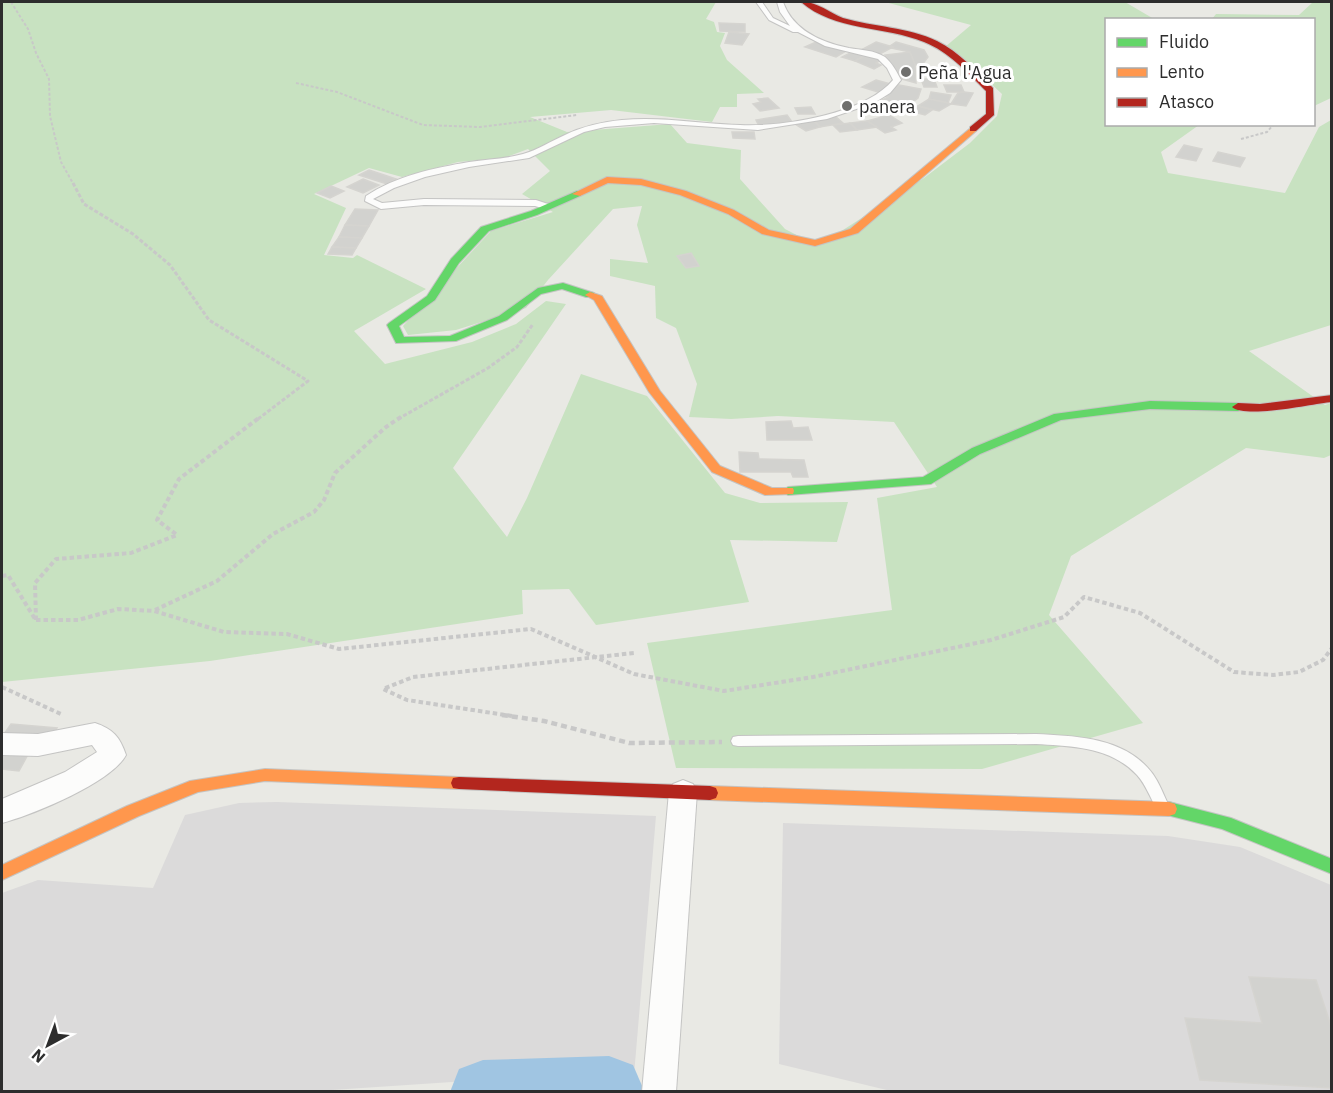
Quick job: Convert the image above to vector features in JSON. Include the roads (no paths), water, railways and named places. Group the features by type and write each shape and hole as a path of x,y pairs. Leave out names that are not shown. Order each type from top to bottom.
{"street":[{"path":"805,2 827,16 926,40 964,64 990,90 990,115 854,231 815,243 766,232 731,212 683,193 641,182 607,180 548,207 485,229 455,261 430,298 393,325 400,341 452,339 503,318 538,291 563,286 598,298 655,392 716,469 770,492 926,481 976,451 1058,417 1150,405 1260,408 1332,398"},
{"path":"2,744 38,745 95,734 110,745 112,755 64,784 2,811"},
{"path":"2,873 133,811 196,786 265,775 684,792 1163,807 1225,823 1332,867"},
{"path":"659,1092 684,792"}],"lane":[{"path":"548,207 536,203 424,202 381,206 369,201 374,194 391,186 459,167 526,156 593,127 621,122 660,121 742,128 784,125 856,108 877,99 896,83 892,69 879,57 827,44 776,23 759,2"},
{"path":"780,2 781,10 787,19 808,35"},
{"path":"738,741 1036,739 1073,741 1125,756 1143,771 1163,807"}],"waterway":[{"path":"483,1092 609,1088"}],"place":[{"name":"Peña l'Agua","path":"906,72"},
{"name":"panera","path":"847,106"}]}
